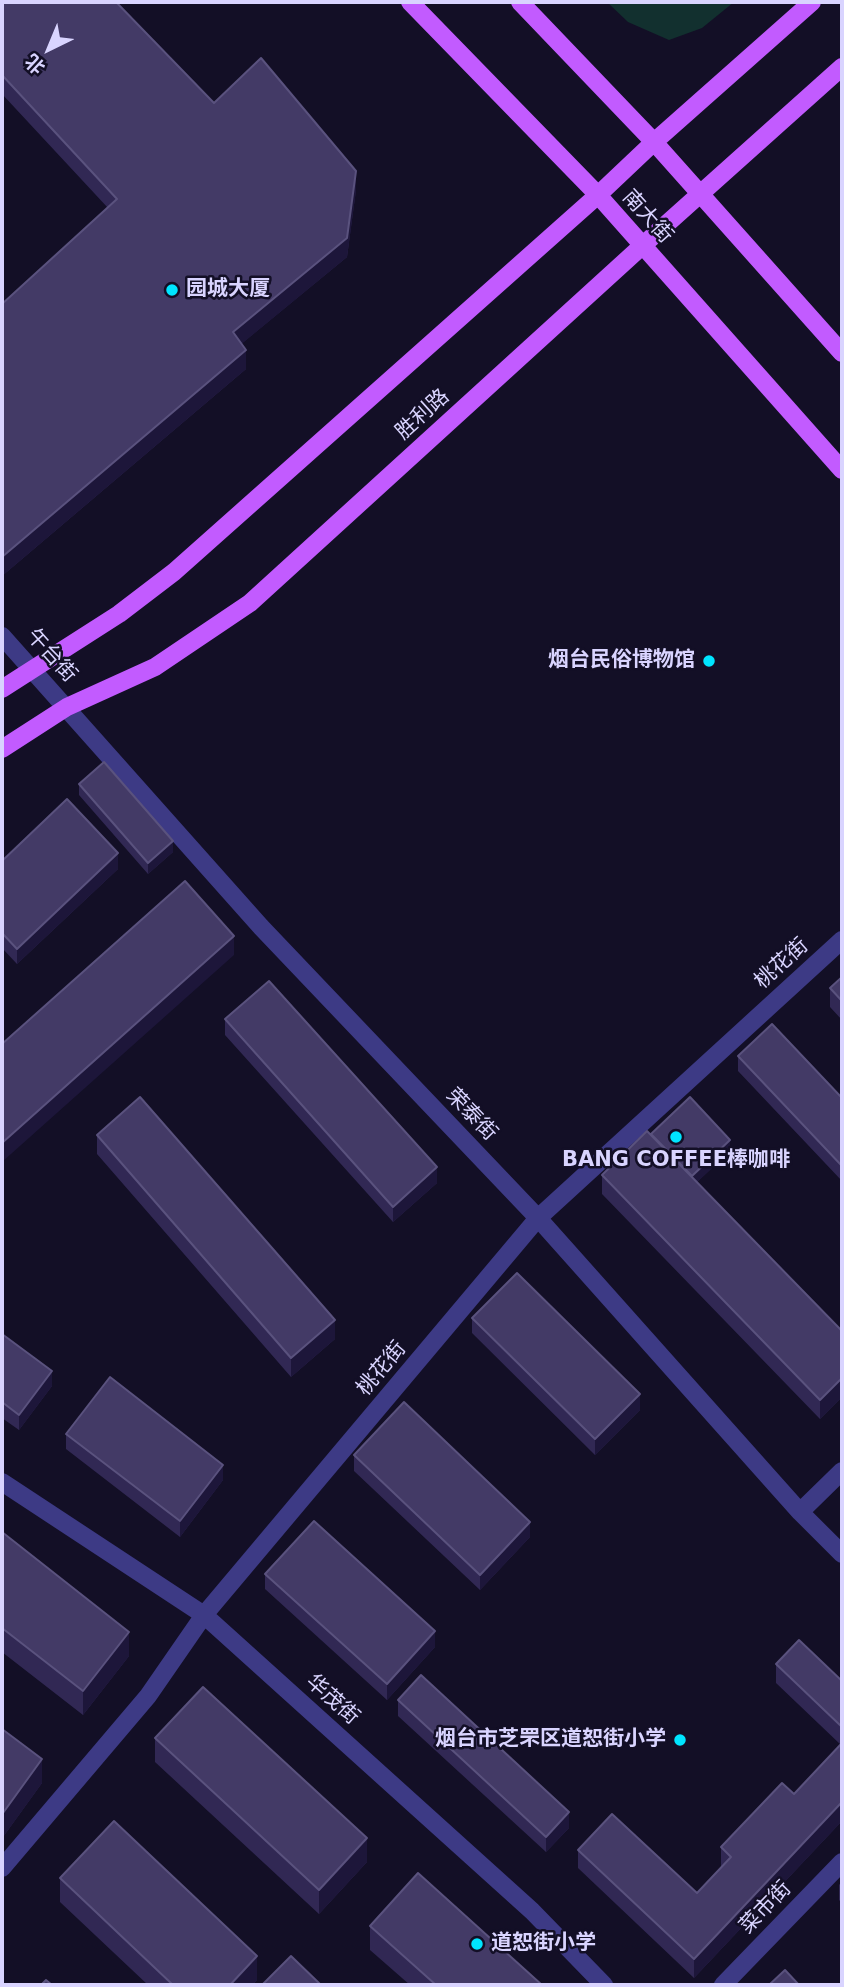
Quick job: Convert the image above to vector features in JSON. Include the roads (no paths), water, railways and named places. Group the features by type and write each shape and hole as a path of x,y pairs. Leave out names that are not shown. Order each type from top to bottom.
{"main road":[{"name":"南大街","path":"410,2 598,195 842,470"},
{"path":"520,2 654,142 842,354"},
{"path":"2,689 119,614 174,572 811,2"},
{"name":"胜利路","path":"2,749 67,707 155,667 250,603 842,67"}],"street":[{"name":"午台街","path":"2,636 67,707"},
{"name":"荣泰街","path":"67,707 261,927 538,1218 800,1512 842,1554"},
{"name":"桃花街","path":"2,1868 148,1696 204,1615 538,1218 842,940"},
{"path":"800,1512 842,1471"},
{"name":"华茂街","path":"2,1482 204,1615 532,1911 604,1985"},
{"name":"菜市街","path":"723,1985 842,1862"}],"place":[{"name":"园城大厦","path":"172,290"},
{"name":"烟台民俗博物馆","path":"709,661"},
{"name":"BANG COFFEE棒咖啡","path":"676,1137"},
{"name":"烟台市芝罘区道恕街小学","path":"680,1740"},
{"name":"道恕街小学","path":"477,1944"}]}
